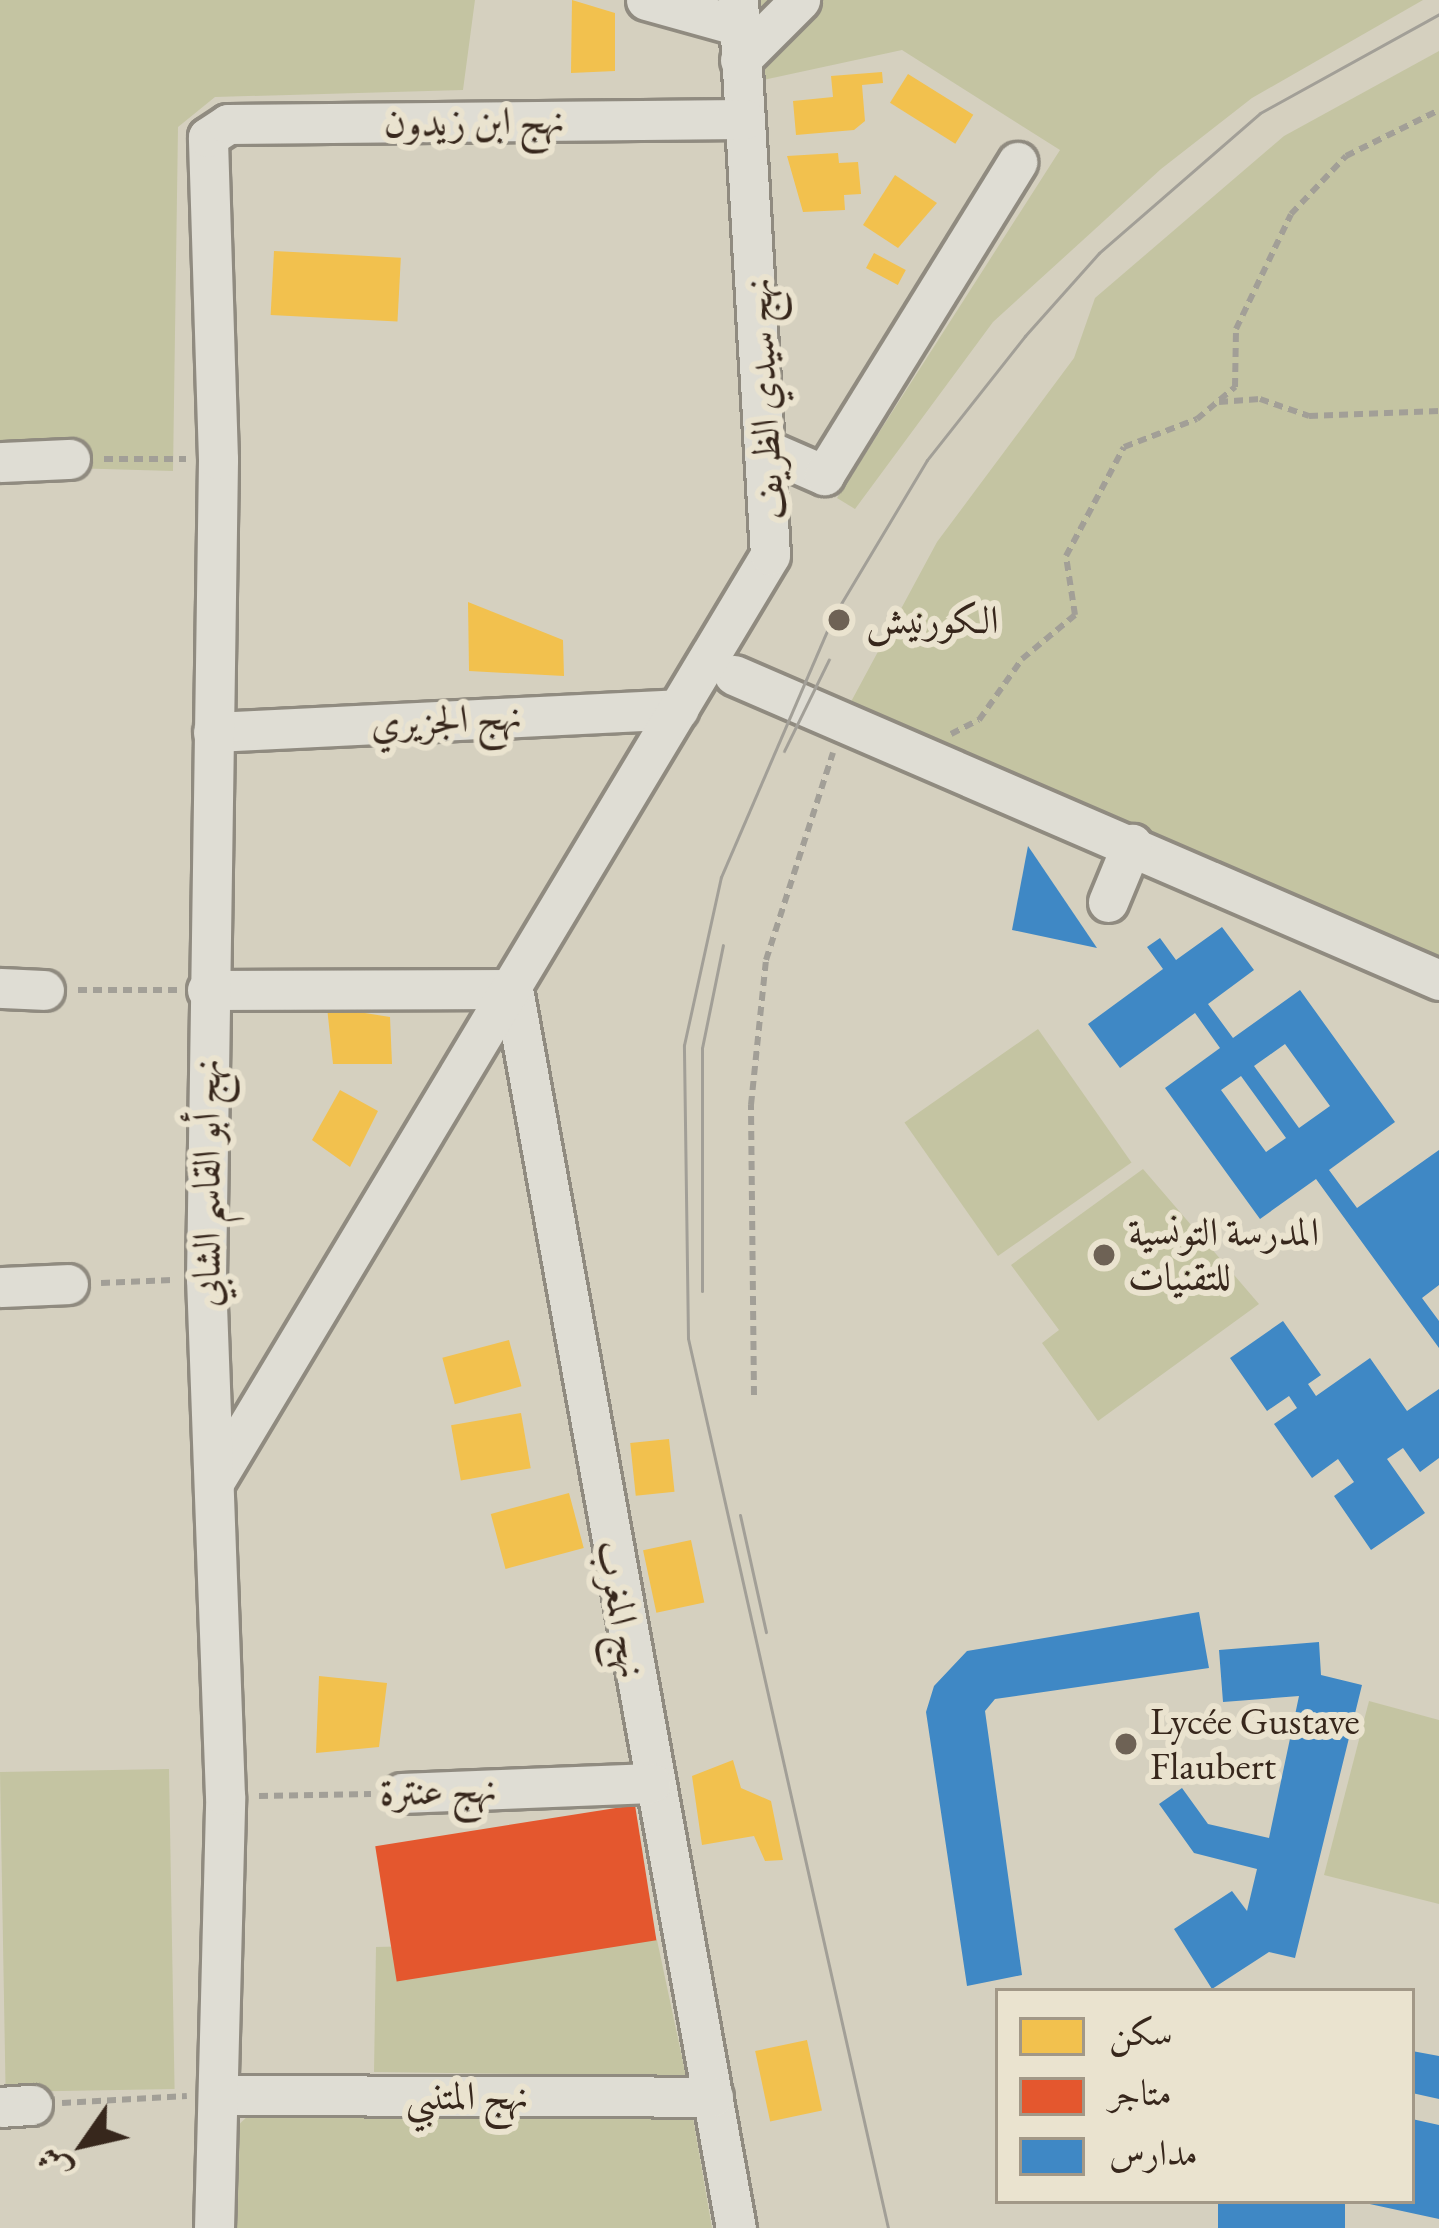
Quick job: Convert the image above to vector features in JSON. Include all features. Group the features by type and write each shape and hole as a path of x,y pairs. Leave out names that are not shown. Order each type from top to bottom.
{"street":[{"path":"646,0 740,29 800,0"},
{"name":"نهج سيدي الظريف","path":"216,1479 770,555 771,452 740,29"},
{"name":"نهج ابن زيدون","path":"208,137 228,124 745,119"},
{"name":"نهج أبو القاسم الشابي","path":"208,137 218,459 206,1279 225,1796 214,2228"},
{"path":"771,452 824,475 1018,162"},
{"path":"0,463 70,459"},
{"path":"734,675 842,728 924,754 1439,980"},
{"name":"نهج الجزيري","path":"213,731 678,709"},
{"path":"1108,902 1132,844"},
{"path":"0,988 44,990"},
{"path":"207,990 513,989"},
{"name":"نهج المغرب","path":"513,989 651,1783 736,2228"},
{"path":"0,1287 68,1284"},
{"name":"نهج عنترة","path":"403,1793 651,1783"},
{"name":"نهج المتنبي","path":"220,2095 713,2097"}],"path":[{"path":"924,754 979,720 1022,659 1075,615 1066,556 1124,447 1216,402 1235,387 1247,297 1292,214 1346,156 1439,110"},
{"path":"1216,402 1260,399 1309,416 1439,411"},
{"path":"70,459 218,459"},
{"path":"754,1396 751,1105 766,959 842,728"},
{"path":"44,990 207,990"},
{"path":"68,1284 206,1279"},
{"name":"نهج عنترة","path":"225,1796 403,1793"},
{"path":"16,2106 220,2095"}],"green space":[{"path":"0,0 475,0 463,90 215,97 178,127 173,471 0,466"},
{"path":"750,0 1423,0 1252,98 1161,169 993,322 855,509 837,498 1060,150 902,50 754,82"},
{"path":"1439,51 1439,959 846,711 937,542 1074,358 1095,298 1284,136"},
{"path":"1038,1029 1131,1163 998,1256 904,1122"},
{"path":"1143,1169 1259,1304 1098,1421 1042,1343 1059,1330 1011,1265"},
{"path":"1369,1701 1439,1720 1439,1904 1324,1875"},
{"path":"169,1769 175,2089 6,2092 0,1772"},
{"path":"657,1940 686,2076 374,2072 376,1947"},
{"path":"692,2112 712,2228 228,2228 232,2131 250,2114"}],"building: سكن":[{"path":"572,0 615,13 615,71 571,73"},
{"path":"882,72 883,83 862,85 865,121 854,130 796,135 793,101 833,97 831,76"},
{"path":"908,74 973,115 955,144 890,103"},
{"path":"838,153 839,163 858,162 861,194 844,195 845,210 803,212 787,156"},
{"path":"895,175 937,203 898,248 863,225"},
{"path":"274,251 401,258 397,322 271,315"},
{"path":"874,253 906,270 898,285 866,268"},
{"path":"468,602 563,640 564,676 469,671"},
{"path":"327,1007 390,1017 392,1064 333,1064"},
{"path":"340,1090 378,1111 350,1167 312,1140"},
{"path":"509,1340 521,1386 455,1404 442,1358"},
{"path":"521,1413 531,1468 461,1480 451,1425"},
{"path":"669,1439 675,1492 636,1496 630,1443"},
{"path":"569,1493 584,1548 506,1569 491,1514"},
{"path":"691,1540 704,1603 656,1613 643,1550"},
{"path":"319,1676 387,1683 379,1747 316,1753"},
{"path":"733,1760 741,1788 771,1801 783,1860 765,1861 754,1836 702,1845 692,1776"},
{"path":"807,2040 822,2110 770,2121 755,2051"}],"building: متاجر":[{"path":"635,1805 656,1940 397,1981 375,1846"}],"building: مدارس":[{"path":"1028,846 1097,948 1012,930"},
{"path":"1222,927 1254,970 1208,1004 1233,1038 1300,990 1395,1122 1329,1170 1357,1208 1439,1150 1439,1285 1422,1298 1439,1321 1439,1348 1316,1179 1260,1219 1165,1088 1220,1048 1195,1013 1120,1068 1088,1024 1163,969 1147,947 1160,938 1176,960","holes":["1285,1044 1330,1106 1299,1128 1254,1066","1241,1076 1286,1138 1266,1152 1221,1090"]},
{"path":"1283,1321 1321,1375 1308,1384 1316,1396 1370,1358 1407,1411 1439,1389 1439,1458 1420,1472 1403,1448 1387,1459 1425,1513 1371,1550 1334,1496 1354,1482 1338,1459 1312,1478 1274,1424 1297,1408 1289,1396 1267,1411 1230,1358"},
{"path":"1199,1612 1209,1668 995,1699 985,1711 1022,1975 967,1986 926,1712 934,1686 967,1651"},
{"path":"1319,1642 1321,1675 1362,1685 1295,1958 1269,1952 1211,1988 1174,1929 1232,1891 1247,1911 1257,1869 1194,1853 1159,1804 1182,1788 1208,1824 1269,1838 1299,1696 1223,1702 1219,1650"},
{"path":"1415,2052 1439,2056 1439,2099 1415,2094"},
{"path":"1415,2120 1439,2125 1439,2219 1370,2204 1415,2204"},
{"path":"1218,2204 1345,2204 1345,2228 1218,2228"}],"tram line":[{"path":"888,2228 688,1338 684,1045 721,877 833,617 927,460 1025,336 1099,253 1260,113 1439,14"},
{"path":"784,751 829,659"},
{"path":"702,1291 702,1048 723,945"},
{"path":"740,1515 766,1632"}],"place":[{"name":"الكورنيش","path":"839,620"},
{"name":"المدرسة التونسية للتقنيات","path":"1104,1255"},
{"name":"Lycée Gustave Flaubert","path":"1126,1744"}]}
